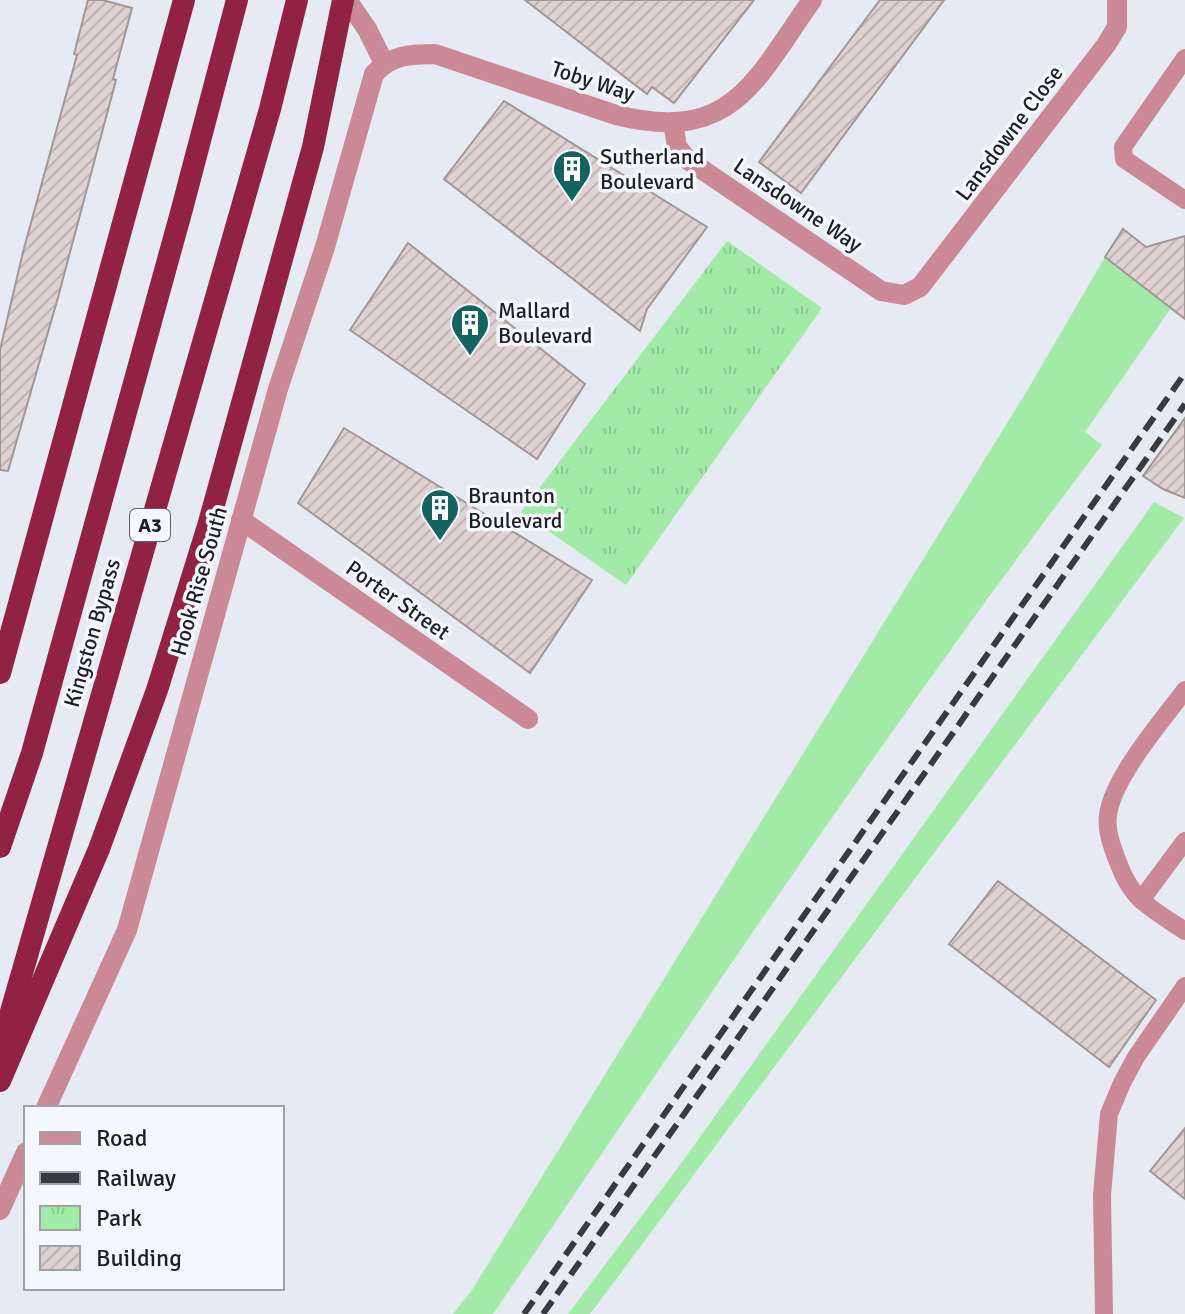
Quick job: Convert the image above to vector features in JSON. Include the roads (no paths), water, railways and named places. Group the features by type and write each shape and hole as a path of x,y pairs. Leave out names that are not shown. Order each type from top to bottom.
{"highway":[{"path":"0,673 184,0"},
{"name":"Kingston Bypass","path":"0,847 36,738 237,0"},
{"name":"Kingston Bypass","path":"0,1050 261,139 297,0"},
{"path":"0,1081 99,849 157,690 208,526 313,147 345,0"}],"street":[{"path":"345,0 367,29 384,63"},
{"name":"Toby Way","path":"384,63 409,54 435,54 616,115 643,122 692,121 721,111 747,92 812,0"},
{"name":"Lansdowne Close","path":"920,287 1106,45 1117,27 1117,0"},
{"name":"Hook Rise South","path":"47,1106 127,930 278,389 325,247 374,74 384,63"},
{"name":"Lansdowne Way","path":"673,122 677,147 688,160 881,291 904,295 920,287"},
{"name":"Porter Street","path":"241,520 528,719"},
{"path":"0,1210 24,1156"}],"lane":[{"path":"1185,58 1123,147 1124,159 1185,200"},
{"path":"1185,690 1145,743 1116,791 1108,815 1109,836 1122,874 1141,900 1185,931"},
{"path":"1141,900 1185,841"},
{"path":"1104,1314 1102,1195 1109,1114 1136,1057 1185,986"}],"railway":[{"path":"524,1314 1185,373"},
{"path":"543,1314 1185,404"}],"place":[{"name":"Sutherland Boulevard","path":"572,203"},
{"name":"Mallard Boulevard","path":"470,357"},
{"name":"Braunton Boulevard","path":"440,542"}]}
